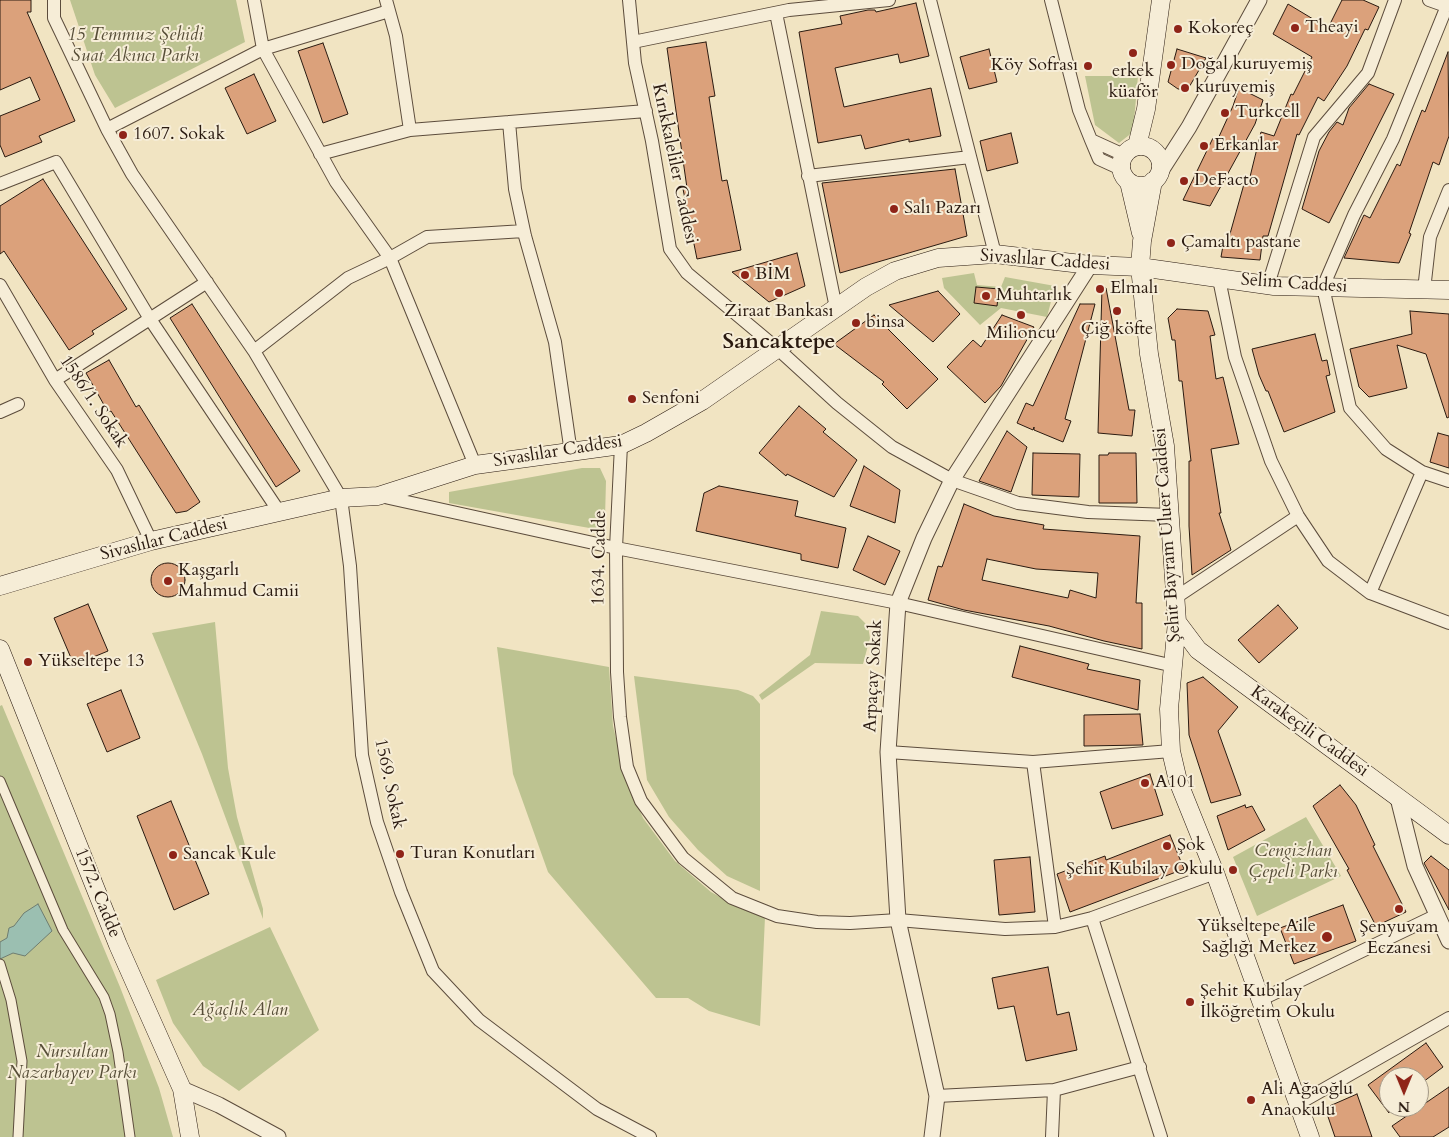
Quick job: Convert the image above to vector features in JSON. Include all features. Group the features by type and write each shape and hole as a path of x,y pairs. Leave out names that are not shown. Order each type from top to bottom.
{"main road":[{"path":"1142,241 1137,159 1146,109 1160,0"},
{"path":"1137,159 1141,186 1155,179"},
{"path":"1137,159 1161,166 1155,179 1142,241"},
{"name":"Şehit Bayram Uluer Caddesi","path":"1142,241 1140,267 1149,354 1164,446 1177,622 1169,709 1172,752 1178,781 1215,873 1310,1137"},
{"name":"Sivaslılar Caddesi","path":"0,586 151,541 341,498 378,496 475,465 621,445 702,401 779,350 836,308 895,271 938,258 995,254 1090,265 1140,267"},
{"name":"Selim Caddesi","path":"1140,267 1268,285 1449,290"},
{"name":"Karakeçili Caddesi","path":"1177,622 1198,650 1449,836"},
{"name":"1572. Cadde","path":"0,649 114,936 182,1089 190,1137"}],"street":[{"path":"54,0 54,18 107,129 132,174 254,351 341,498"},
{"path":"54,18 64,0"},
{"path":"254,0 262,49 336,182 390,258 475,465"},
{"name":"Kırıkkaleliler Caddesi","path":"629,0 633,42 670,250 687,273 779,350 837,403 892,447 952,480 1018,503 1088,512 1169,515"},
{"path":"633,42 784,8 889,0"},
{"path":"930,0 995,254"},
{"path":"1050,0 1079,110 1091,140 1137,159 1189,127"},
{"path":"1155,179 1189,127 1259,0"},
{"path":"1268,285 1314,137 1368,74 1395,0"},
{"path":"1429,0 1448,4 1393,139 1354,215 1323,287 1350,408 1386,449 1422,472 1449,481"},
{"path":"107,129 262,49 388,6 396,36 410,130"},
{"path":"784,8 808,176 836,308"},
{"path":"320,154 410,130 646,111"},
{"path":"508,122 515,189 524,231 555,342 571,453"},
{"path":"808,176 970,157"},
{"path":"0,184 56,162 150,319 280,513"},
{"path":"1424,290 1430,237 1449,190"},
{"path":"254,351 348,278 390,258 427,237 524,231"},
{"name":"Arpaçay Sokak","path":"932,1137 937,1096 898,920 888,752 898,603 924,538 952,480 1090,265"},
{"path":"1219,278 1235,357 1271,461 1298,516 1328,561 1370,593 1449,623"},
{"path":"55,380 207,282"},
{"name":"1586/1. Sokak","path":"0,285 55,380 117,470 151,541"},
{"path":"0,412 18,404"},
{"name":"1634. Cadde","path":"621,445 616,548 617,672 620,717 628,767 641,801 683,858 732,898 777,916 817,922 850,923 898,920 1005,930 1055,927 1092,918 1215,873"},
{"path":"1370,593 1422,472"},
{"path":"378,496 616,548 898,603 1174,666"},
{"name":"1569. Sokak","path":"341,498 350,566 362,755 377,822 401,892 434,971 478,1020 597,1109 650,1137"},
{"path":"1175,598 1298,516"},
{"path":"888,752 1033,762 1172,752"},
{"path":"1033,762 1055,927"},
{"path":"0,781 63,930 104,997 115,1037 130,1137"},
{"path":"1398,798 1415,866 1449,941"},
{"path":"1260,1000 1437,915"},
{"path":"1092,918 1161,1137"},
{"path":"0,964 11,1000 22,1061 23,1076 18,1137"},
{"path":"1298,1104 1449,1018"},
{"path":"937,1096 1054,1090 1140,1067"},
{"path":"182,1089 219,1105 278,1137"},
{"path":"1052,1137 1054,1090"}],"green space":[{"name":"15 Temmuz Şehidi Suat Akıncı Parkı","path":"70,0 236,0 245,42 115,108 95,75"},
{"path":"1085,76 1138,76 1133,132 1119,143 1095,125"},
{"path":"974,273 977,285 1001,287 1005,277 1055,286 1047,317 1001,308 980,325 944,288 942,278"},
{"path":"582,468 600,468 606,481 605,518 595,529 449,503 449,492"},
{"path":"821,611 858,616 868,626 870,638 863,664 815,663 762,700 759,695 810,655"},
{"path":"215,622 228,768 237,817 263,909 263,919 202,754 152,633"},
{"path":"497,647 609,667 613,726 627,782 643,818 675,861 711,892 742,909 765,917 760,1026 709,1011 688,998 656,998 548,872 513,774"},
{"path":"634,676 738,690 753,696 760,704 760,891 727,876 698,850 669,817 647,780"},
{"name":"Nursultan Nazarbayev Parkı","path":"2,705 120,987 159,1088 173,1137 0,1137 0,706"},
{"name":"Cengizhan Çepeli Parkı","path":"1306,817 1341,876 1257,916 1233,857"},
{"name":"Ağaçlık Alan","path":"270,927 319,1030 239,1091 203,1066 173,1023 156,980"}],"shaded area":[{"path":"38,904 52,931 25,956 13,953 0,959 0,942 7,938 9,928 14,926 24,913"}],"building":[{"path":"0,0 31,0 31,12 27,12 75,121 39,136 42,142 5,157 0,145 0,116 40,100 30,77 0,90"},
{"path":"1342,0 1363,0 1379,7 1368,30 1365,29 1347,66 1324,101 1318,97 1299,135 1297,134 1268,236 1263,236 1260,260 1221,257 1224,240 1228,241 1244,184 1248,185 1261,132 1274,136 1291,94 1293,95 1312,57 1273,34 1288,4 1328,28"},
{"path":"916,3 929,56 900,63 898,54 835,68 844,107 931,88 941,136 909,142 909,139 865,149 861,135 818,143 799,32 842,24 840,16 868,10 875,10 876,12"},
{"path":"706,42 715,96 709,97 722,181 727,180 741,250 697,259 683,189 687,188 667,48"},
{"path":"323,43 348,114 323,123 298,51"},
{"path":"989,49 997,82 969,89 960,57"},
{"path":"1177,49 1206,58 1188,89 1178,89 1168,82"},
{"path":"1448,52 1449,136 1439,165 1433,162 1409,233 1411,234 1399,263 1344,258 1364,215 1370,218 1397,164 1400,166 1422,110 1425,112"},
{"path":"254,74 276,121 247,134 225,88"},
{"path":"1369,84 1394,94 1329,223 1302,209 1319,151 1329,132 1337,122 1343,125 1349,108"},
{"path":"1239,88 1263,100 1255,124 1210,206 1183,200 1213,138 1217,141"},
{"path":"1011,133 1018,163 987,171 980,141"},
{"name":"Salı Pazarı","path":"955,169 967,236 840,273 822,183"},
{"path":"43,179 127,309 92,331 94,334 69,350 4,251 0,254 0,206"},
{"path":"797,253 805,286 769,302 732,272"},
{"name":"Muhtarlık","path":"976,287 999,289 997,306 974,303"},
{"path":"1102,288 1106,288 1129,410 1135,410 1132,436 1098,433"},
{"path":"938,291 960,314 933,342 889,305"},
{"path":"192,304 300,471 276,487 170,318"},
{"path":"1080,304 1095,304 1065,419 1071,421 1063,442 1034,430 1034,427 1033,430 1017,423 1026,403 1033,406"},
{"path":"1177,309 1208,311 1215,335 1210,336 1216,379 1223,377 1239,444 1211,449 1221,513 1219,513 1231,550 1192,575 1189,526 1189,461 1191,461 1182,381 1179,381 1175,340 1172,340 1168,318"},
{"path":"1410,311 1449,314 1449,417 1447,418 1426,354 1397,345 1407,388 1369,397 1359,387 1350,349 1412,334"},
{"path":"874,315 938,379 907,409 882,384 884,382 834,344"},
{"path":"1002,315 1034,327 1001,386 985,403 947,367 973,340 981,347"},
{"path":"1315,334 1322,361 1327,360 1330,375 1326,376 1335,412 1284,432 1268,391 1266,391 1259,375 1252,349"},
{"path":"109,360 136,407 139,405 200,502 187,511 176,513 111,411 108,412 86,373"},
{"path":"799,406 826,429 823,432 857,460 834,497 787,474 786,476 759,453"},
{"path":"1007,431 1027,447 1011,492 979,481"},
{"path":"1438,433 1449,436 1449,468 1430,462"},
{"path":"1033,453 1080,454 1079,497 1032,495"},
{"path":"1109,453 1136,453 1137,503 1099,503 1099,455 1108,455"},
{"path":"864,466 900,490 895,523 850,506"},
{"path":"719,486 798,501 795,516 846,528 838,568 801,560 801,554 696,531 704,493"},
{"path":"964,504 994,516 1044,525 1043,529 1140,536 1136,603 1142,603 1142,649 1049,626 964,610 928,600 938,566 942,567","holes":["987,559 1036,569 1098,573 1096,598 1070,590 1068,598 982,580"]},
{"path":"868,536 900,551 885,585 853,570"},
{"name":"Kaşgarlı Mahmud Camii","path":"168,563 180,568 185,580 180,592 168,597 156,592 151,580 156,568"},
{"path":"88,604 108,651 74,665 54,618"},
{"path":"1278,605 1298,628 1259,663 1238,640"},
{"path":"1020,646 1089,664 1087,669 1140,680 1138,710 1012,677"},
{"path":"1203,677 1238,707 1218,731 1241,795 1211,803 1189,735 1187,683"},
{"path":"121,690 140,738 107,752 87,704"},
{"path":"1140,714 1143,745 1084,746 1084,715"},
{"path":"1150,774 1163,815 1112,829 1100,792"},
{"path":"1340,785 1356,805 1375,845 1373,846 1406,912 1376,926 1347,870 1349,869 1313,806"},
{"name":"Sancak Kule","path":"171,801 209,894 174,910 137,816"},
{"path":"1245,805 1246,808 1252,806 1265,830 1228,850 1217,816"},
{"path":"1170,835 1184,869 1070,912 1057,874 1105,856 1106,860"},
{"path":"1431,856 1449,870 1449,910 1424,863"},
{"path":"1030,857 1035,912 999,915 994,860"},
{"path":"1343,905 1356,941 1294,964 1280,928"},
{"path":"1048,967 1057,1015 1069,1012 1077,1050 1026,1061 1014,1006 998,1009 992,978"},
{"path":"1426,1043 1443,1067 1429,1078 1429,1067 1393,1067"},
{"path":"1379,1077 1379,1100 1368,1085"},
{"path":"1449,1087 1449,1127 1433,1137 1400,1137 1392,1126 1405,1117 1429,1117 1429,1101"},
{"path":"1357,1094 1372,1137 1335,1137 1325,1108"}],"place":[{"name":"Theayi","path":"1295,28"},
{"name":"Kokoreç","path":"1178,29"},
{"name":"erkek küaför","path":"1133,53"},
{"name":"Doğal kuruyemiş","path":"1171,65"},
{"name":"Köy Sofrası","path":"1088,66"},
{"name":"kuruyemiş","path":"1185,88"},
{"name":"Turkcell","path":"1225,113"},
{"name":"1607. Sokak","path":"123,135"},
{"name":"Erkanlar","path":"1204,146"},
{"name":"DeFacto","path":"1184,181"},
{"name":"Salı Pazarı","path":"894,209"},
{"name":"Çamaltı pastane","path":"1171,243"},
{"name":"BİM","path":"745,275"},
{"name":"Elmalı","path":"1100,289"},
{"name":"Ziraat Bankası","path":"779,293"},
{"name":"Muhtarlık","path":"986,296"},
{"name":"Çiğ köfte","path":"1117,311"},
{"name":"Milioncu","path":"1021,315"},
{"name":"binsa","path":"856,323"},
{"name":"Senfoni","path":"632,399"},
{"name":"Kaşgarlı Mahmud Camii","path":"168,581"},
{"name":"Yükseltepe 13","path":"28,662"},
{"name":"A101","path":"1145,783"},
{"name":"Şok","path":"1167,846"},
{"name":"Turan Konutları","path":"400,854"},
{"name":"Sancak Kule","path":"173,855"},
{"name":"Şehit Kubilay Okulu","path":"1233,870"},
{"name":"Şenyuvam Eczanesi","path":"1399,909"},
{"name":"Yükseltepe Aile Sağlığı Merkez","path":"1327,937"},
{"name":"Şehit Kubilay İlköğretim Okulu","path":"1190,1002"},
{"name":"Ali Ağaoğlu Anaokulu","path":"1251,1100"}],"district":[{"name":"Sancaktepe","path":"779,343"}]}
